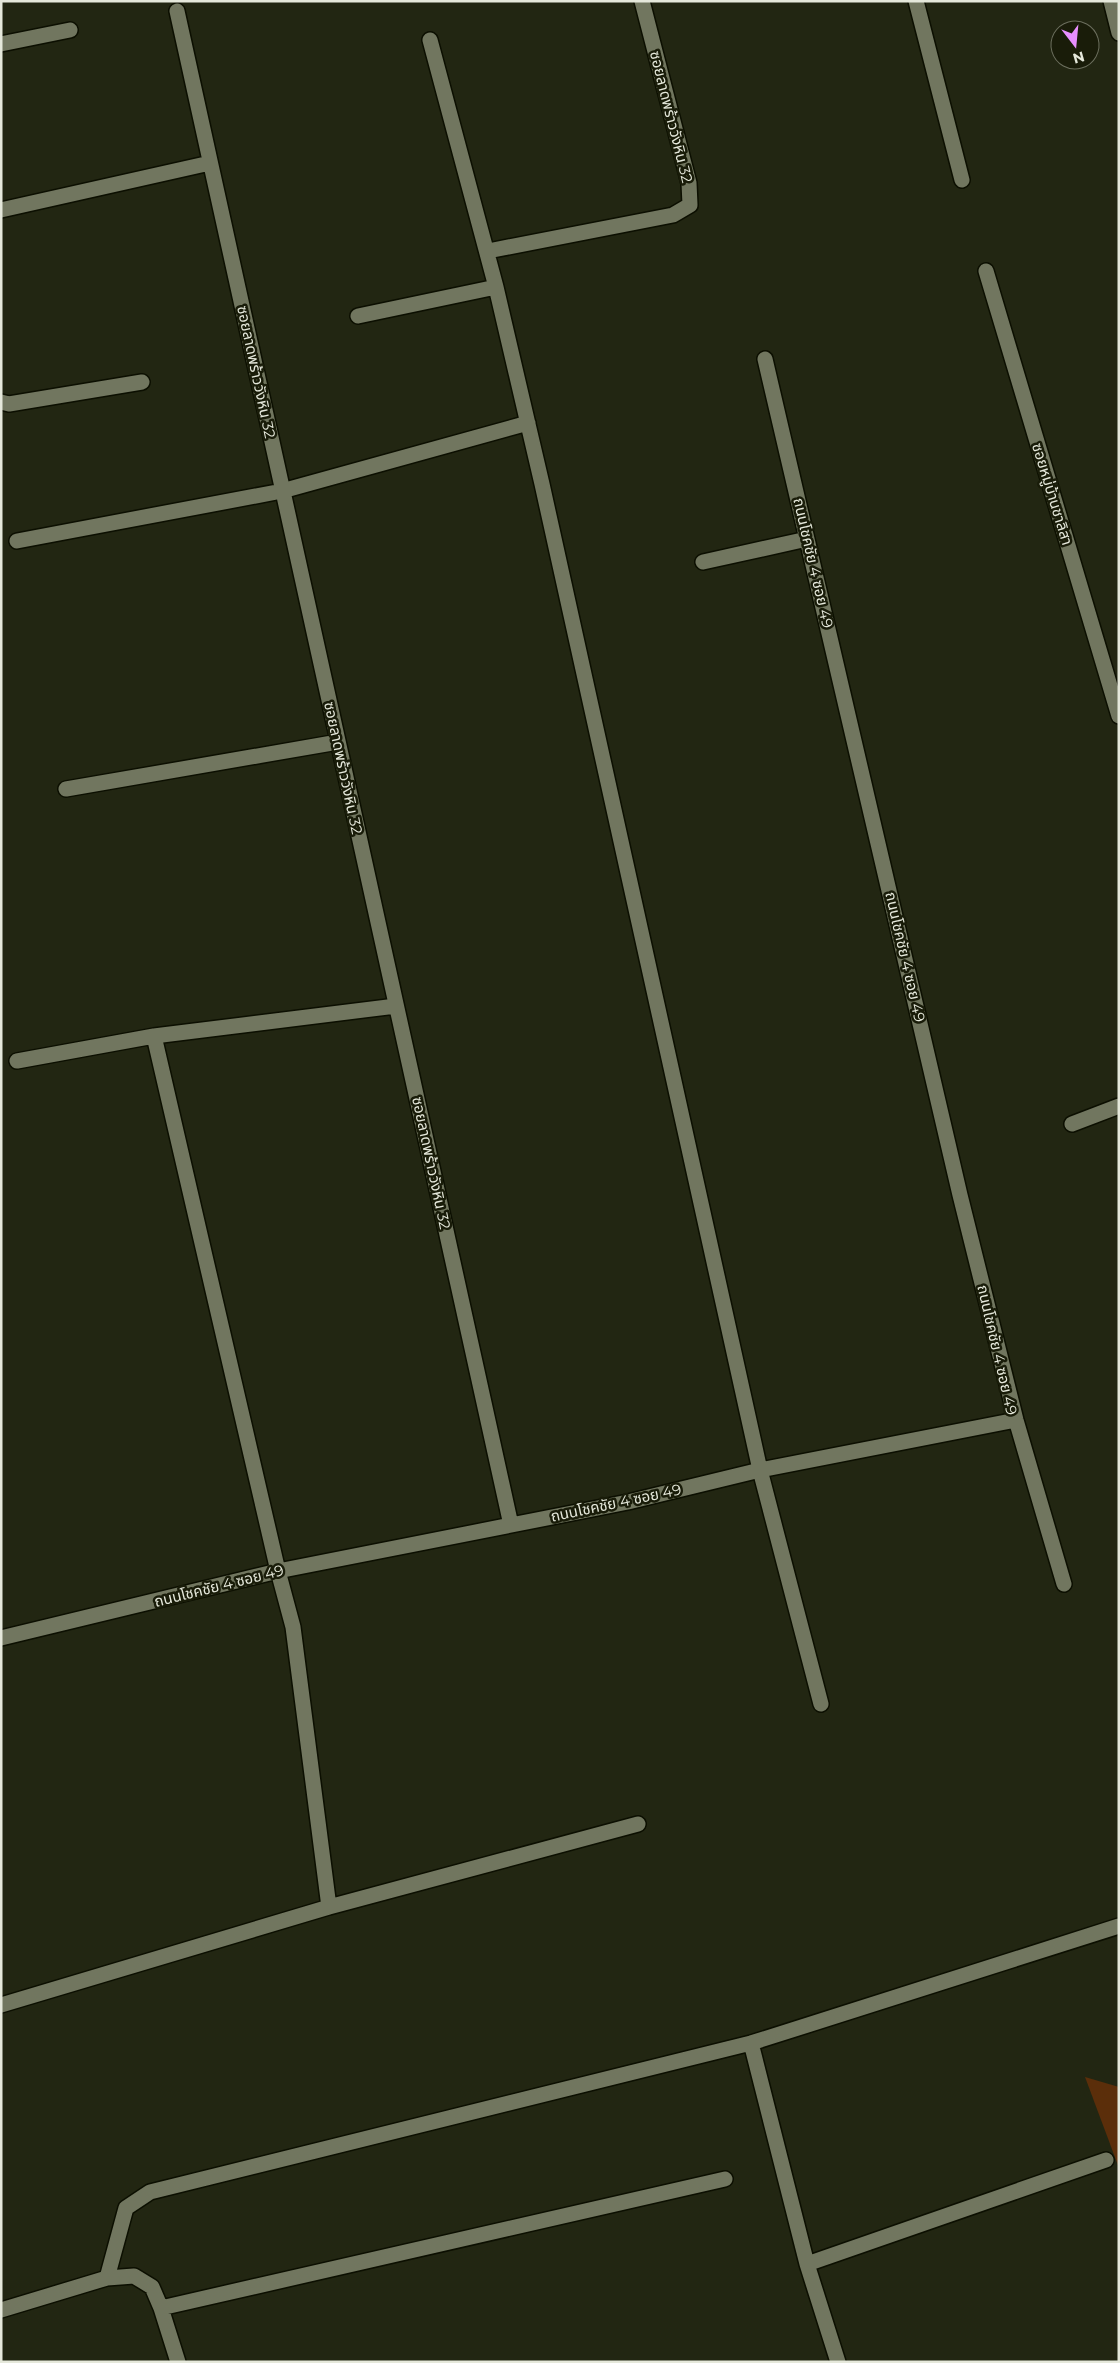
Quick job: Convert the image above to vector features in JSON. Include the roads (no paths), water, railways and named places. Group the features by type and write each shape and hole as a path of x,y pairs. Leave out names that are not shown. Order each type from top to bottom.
{"street":[{"name":"ซอยลาดพร้าววังหิน 32","path":"488,251 673,215 690,205 689,183 642,1"},
{"path":"916,1 962,180"},
{"path":"1111,1 1119,33"},
{"name":"ซอยลาดพร้าววังหิน 32","path":"177,11 511,1525"},
{"path":"1,44 70,30"},
{"path":"430,40 488,251 528,423 760,1470 821,1704"},
{"path":"1,210 210,163"},
{"name":"ซอยหมู่บ้านชาลิสา","path":"986,271 1119,716"},
{"path":"358,316 496,287"},
{"name":"ถนนโชคชัย 4 ซอย 49","path":"1,1638 278,1571 628,1502 760,1470 1016,1420 960,1195 765,359"},
{"path":"1,402 9,404 142,382"},
{"path":"17,541 282,492 528,423"},
{"path":"703,562 807,539"},
{"path":"66,789 338,742"},
{"path":"18,1061 154,1036 396,1006"},
{"path":"154,1036 278,1571 293,1627 329,1908"},
{"path":"1072,1124 1119,1106"},
{"path":"1016,1420 1064,1584"},
{"path":"1,2005 329,1908 638,1824"},
{"path":"107,2278 126,2208 150,2192 751,2043 1119,1926"},
{"path":"751,2043 807,2264 838,2362"},
{"path":"807,2264 1106,2160"},
{"path":"161,2308 725,2180"},
{"path":"1,2310 107,2278 134,2276 152,2287 161,2308 178,2362"}]}
